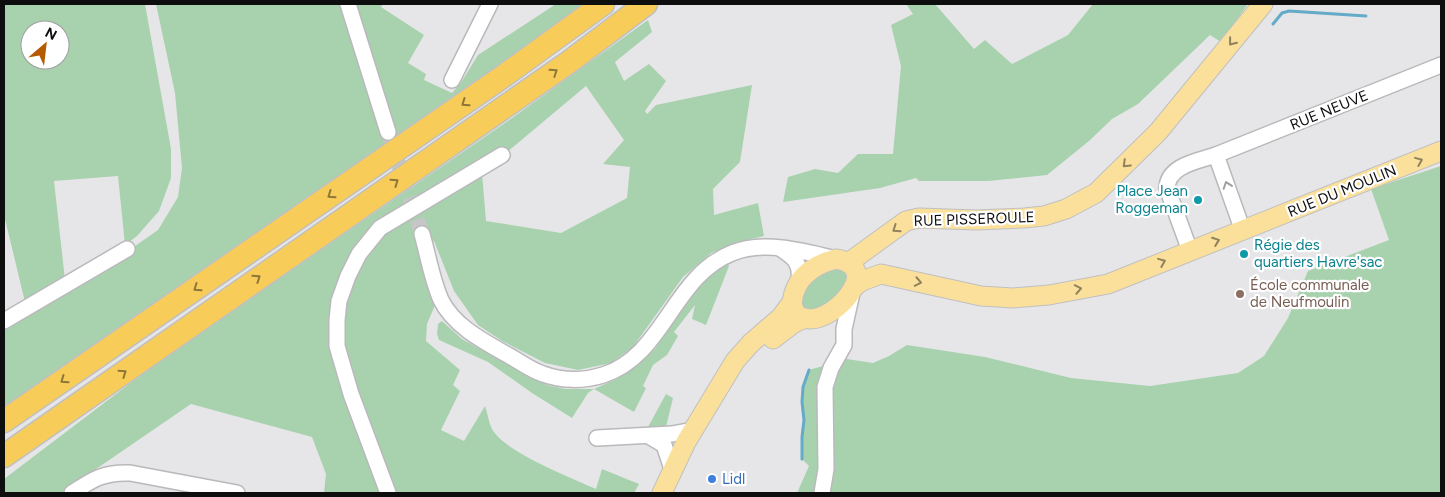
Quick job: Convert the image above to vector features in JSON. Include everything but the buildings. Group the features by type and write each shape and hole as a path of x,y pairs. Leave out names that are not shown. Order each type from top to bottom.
{"highway":[{"path":"4,421 505,75 603,4"},
{"path":"4,456 568,62 646,4"},
{"path":"4,462 40,431"}],"main road":[{"name":"RUE PISSEROULE","path":"799,280 818,265 842,261 901,225 919,218 976,220 1044,216 1066,210 1096,193 1158,132 1263,4"},
{"name":"RUE DU MOULIN","path":"1243,231 1441,151"},
{"path":"674,493 688,462 751,361 794,323 834,308 869,278 881,274 981,296 1013,298 1049,295 1108,284 1243,231"},
{"path":"842,261 855,273 854,289"},
{"path":"662,493 672,469 693,430 735,361 751,343 781,317 792,302 794,289 799,280"},
{"path":"792,302 796,312 811,318"}],"street":[{"path":"348,4 388,132"},
{"path":"452,80 490,4"},
{"name":"RUE NEUVE","path":"1216,155 1441,65"},
{"path":"388,493 351,394 337,346 339,301 348,276 359,254 380,228 502,155"},
{"path":"1190,251 1167,188 1167,182 1170,174 1177,170 1216,155 1243,231"},
{"path":"422,234 441,299 458,322 473,335 543,374 565,379 584,380 611,372 639,355 705,269 738,250 755,247 780,248 842,261"},
{"path":"780,248 792,256 798,264 799,280"},
{"path":"4,321 126,249"},
{"path":"822,493 826,468 825,386 831,368 844,345 844,329 854,289"},
{"path":"811,318 835,323 844,329"},
{"path":"597,438 649,436 693,430"},
{"path":"649,436 664,445 672,469"},
{"path":"72,493 104,474 116,472 237,493"}],"green space":[{"path":"4,4 145,4 171,149 171,178 159,211 137,236 125,245 118,176 54,181 65,280 25,302 4,215"},
{"path":"156,4 342,4 382,133 394,125 355,4 383,4 381,7 424,35 408,63 426,74 424,80 452,93 478,55 554,4 586,4 380,152 239,244 102,343 4,410 4,326 128,251 158,230 178,197 182,168 175,93"},
{"path":"906,4 935,4 974,49 985,40 1012,64 1068,35 1093,4 1248,4 1221,42 1210,35 1138,104 1112,119 1089,141 1047,175 988,181 919,181 916,178 880,188 783,202 788,177 815,169 838,173 858,154 893,154 901,66 891,25 913,14"},
{"path":"648,20 652,32 615,62 624,81 649,64 666,81 645,111 647,114 656,105 752,85 740,162 713,189 714,215 758,203 764,236 738,242 711,253 683,277 633,347 611,363 578,370 545,363 502,341 478,325 454,291 434,241 418,250 435,305 427,324 426,341 460,370 453,385 460,391 441,430 464,441 485,406 492,429 501,440 512,448 557,472 596,489 602,469 639,484 634,493 391,493 340,341 350,262 333,351 384,493 324,493 326,474 312,437 191,404 61,493 4,493 4,479 162,359 512,118","holes":["586,86 624,140 603,164 630,167 627,198 561,233 486,221 482,173"]},
{"path":"1441,166 1441,493 797,493 809,466 802,459 804,420 802,402 803,387 809,370 847,359 873,363 907,345 985,357 1071,378 1150,386 1238,373 1264,356 1288,318 1308,271 1389,240 1371,189"},
{"path":"726,261 729,266 706,325 692,319 695,305 674,332 678,336 667,355 653,365 643,386 646,388 634,412 594,389 634,368 655,349 696,289"},
{"path":"836,268 844,273 847,279 845,287 840,294 823,306 808,310 804,308 800,302 804,289 808,284 817,276"},
{"path":"442,321 462,339 547,385 565,389 594,389 588,393 572,418 488,362 439,340 437,334 438,324"},
{"path":"666,394 673,398 666,427 648,427"}],"waterway":[{"path":"1273,24 1282,13 1289,11 1366,16"},
{"path":"802,459 803,387 809,370"}],"tunnel":[{"path":"388,132 422,234"}],"place":[{"name":"Place Jean Roggeman","path":"1198,200"},
{"name":"Régie des quartiers Havre'sac","path":"1244,254"},
{"name":"École communale de Neufmoulin","path":"1240,294"},
{"name":"Lidl","path":"712,479"}]}
